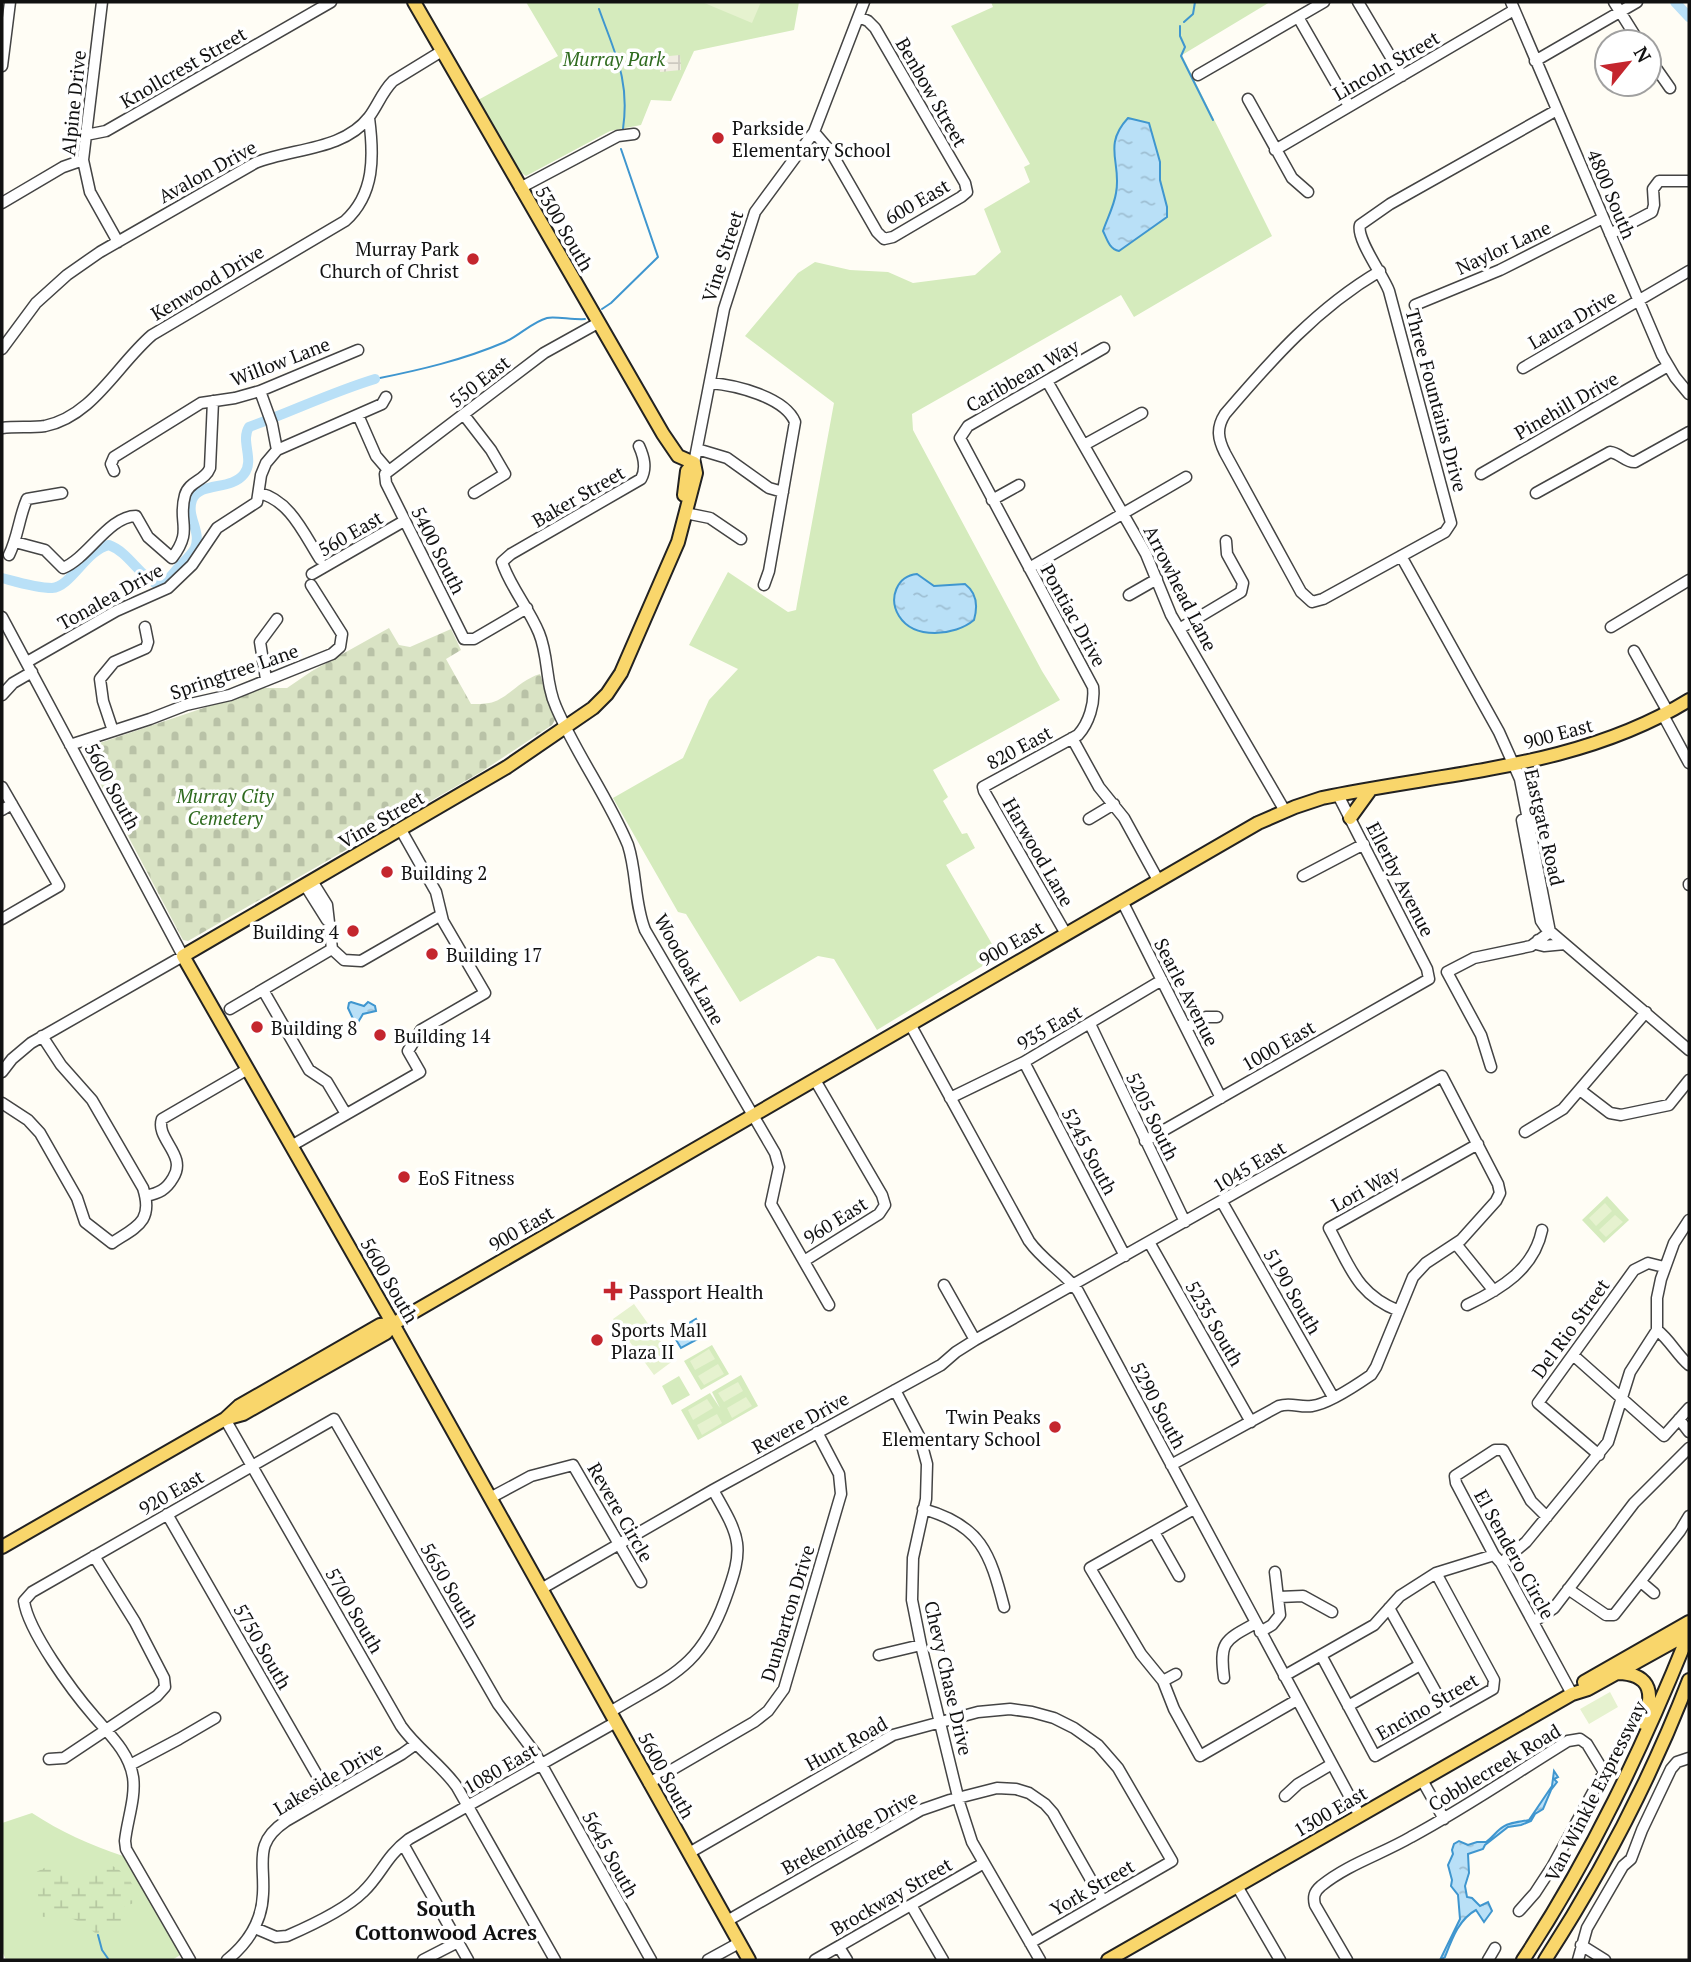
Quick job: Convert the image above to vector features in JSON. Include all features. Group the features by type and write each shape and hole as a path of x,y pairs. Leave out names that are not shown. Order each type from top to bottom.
{"main road":[{"name":"5300 South","path":"414,2 674,451 684,460 694,463"},
{"name":"Vine Street","path":"183,956 503,770 597,705 618,680 675,550 696,473 694,463"},
{"name":"900 East","path":"2,1547 225,1419 239,1406 380,1325 393,1324 1245,830 1284,811 1338,795 1513,764 1598,743 1665,714 1689,700"},
{"path":"1350,817 1371,789"},
{"name":"5600 South","path":"183,956 393,1324 748,1960"},
{"name":"1300 East","path":"1572,1694 1583,1682 1689,1622"},
{"name":"1300 East","path":"1108,1960 1572,1694 1588,1689 1689,1633"},
{"name":"Van Winkle Expressway","path":"1523,1960 1575,1877 1611,1810 1651,1725 1689,1633"},
{"path":"1611,1810 1614,1793 1649,1709 1651,1697 1640,1678 1632,1674 1617,1673"},
{"name":"Van Winkle Expressway","path":"1545,1960 1594,1880 1620,1831 1657,1757 1689,1681"}],"street":[{"path":"2,66 10,2"},
{"name":"Alpine Drive","path":"102,2 83,160 90,192 118,242"},
{"name":"Knollcrest Street","path":"86,135 106,131 331,2"},
{"name":"Vine Street","path":"694,463 724,309 755,212 814,132 864,2"},
{"path":"1198,75 1324,2"},
{"path":"1358,2 1402,76"},
{"path":"1535,61 1617,6 1637,2"},
{"name":"Lincoln Street","path":"1275,150 1402,76 1513,6"},
{"name":"4800 South","path":"1513,6 1668,366 1689,394"},
{"path":"1617,6 1630,28"},
{"name":"Benbow Street","path":"859,16 875,28 965,183 967,192"},
{"path":"1297,17 1349,106"},
{"name":"Avalon Drive","path":"2,349 20,322 50,289 83,262 255,163 285,152 332,143 347,135 369,118 382,94 393,81 442,51"},
{"path":"1663,78 1670,88"},
{"path":"1248,99 1292,178 1308,192"},
{"name":"Three Fountains Drive","path":"1380,271 1342,295 1298,332 1225,414 1220,424 1219,436 1225,453 1301,592 1309,601 1323,599 1445,532 1451,520 1390,291 1380,271 1359,232 1364,221 1557,110"},
{"name":"Kenwood Drive","path":"2,428 47,425 69,416 97,395 138,347 158,331 345,221 363,200 371,176 369,118"},
{"name":"600 East","path":"814,132 831,152 877,232 884,239 893,237 967,192"},
{"path":"520,188 618,136 634,134"},
{"path":"2,203 63,167 83,160"},
{"path":"1610,234 1652,212 1653,189 1659,181 1689,181"},
{"name":"Naylor Lane","path":"1415,305 1500,270 1603,218"},
{"name":"Laura Drive","path":"1523,368 1689,271"},
{"name":"550 East","path":"386,472 544,353 598,323"},
{"name":"Caribbean Way","path":"961,435 968,426 1104,348"},
{"name":"Willow Lane","path":"114,471 111,464 114,457 201,403 260,391 358,350"},
{"name":"Pinehill Drive","path":"1481,474 1668,366"},
{"name":"Arrowhead Lane","path":"1046,381 1146,554 1171,615 1284,811"},
{"path":"710,383 746,389 775,402 792,415 795,426 769,571 764,585"},
{"path":"260,391 277,450 382,404 386,397"},
{"name":"Willow Lane","path":"179,565 184,541 185,494 191,485 208,474 210,468 213,401"},
{"path":"1084,445 1142,412"},
{"path":"358,415 386,472"},
{"path":"464,415 491,450 505,474 474,493"},
{"path":"1536,493 1610,452 1631,463 1689,432"},
{"name":"Pontiac Drive","path":"961,435 962,446 1093,687 1093,700 1087,719 1082,730 1072,738"},
{"name":"Baker Street","path":"502,562 511,554 641,479 645,467 639,446"},
{"path":"697,449 727,458 765,486 783,492"},
{"name":"Tonalea Drive","path":"2,695 30,667 116,611 168,588 179,565 200,555 218,528 257,502 263,470 277,450"},
{"name":"5400 South","path":"386,472 386,483 462,636 467,640 474,639 527,608"},
{"path":"1029,568 1186,477"},
{"path":"992,500 1019,485"},
{"path":"9,555 27,499 62,494"},
{"path":"259,494 280,501 320,559"},
{"path":"685,513 710,518 741,539"},
{"path":"15,542 45,550 64,568 122,519 136,516 148,537 179,565"},
{"name":"560 East","path":"312,580 404,521"},
{"path":"1179,629 1241,592 1243,583 1227,554 1226,541"},
{"path":"1401,556 1499,732 1513,764"},
{"name":"Woodoak Lane","path":"502,562 542,641 551,693 566,728 628,845 633,861 638,907 649,938 775,1153 779,1167 771,1204 829,1305"},
{"path":"1129,595 1157,579"},
{"name":"Springtree Lane","path":"70,745 186,705 230,695 325,658 340,646 340,631 312,580"},
{"path":"1611,628 1689,580"},
{"name":"5600 South","path":"2,618 183,956"},
{"path":"266,679 260,642 278,619"},
{"path":"113,731 103,701 100,679 114,662 146,648 148,642 145,627"},
{"path":"1634,651 1689,763"},
{"path":"1072,738 1096,783 1114,804 1158,880"},
{"name":"820 East","path":"983,787 1072,738"},
{"name":"Eastgate Road","path":"1513,764 1542,922 1536,944"},
{"name":"Eastgate Road","path":"1513,764 1520,779 1550,932"},
{"path":"2,787 59,886 2,919"},
{"name":"Harwood Lane","path":"983,787 1066,934"},
{"name":"Ellerby Avenue","path":"1338,795 1427,969 1429,979"},
{"path":"2,810 12,804"},
{"path":"1089,819 1114,804"},
{"path":"291,1146 420,1072 408,1051 421,1030 485,993 442,915 436,892 401,830"},
{"path":"1303,877 1364,844"},
{"path":"309,883 327,905 332,949 345,960 361,961 442,915"},
{"name":"Searle Avenue","path":"1122,901 1221,1097"},
{"name":"Eastgate Road","path":"1542,922 1550,932 1689,1050"},
{"path":"1536,944 1550,932"},
{"path":"1491,1067 1481,1035 1447,972 1474,958 1536,944 1565,944"},
{"path":"230,1009 332,949"},
{"name":"Vine Street","path":"2,1072 18,1053 42,1036 183,956"},
{"name":"1000 East","path":"1145,1141 1429,979"},
{"name":"935 East","path":"950,1098 1024,1062 1162,980"},
{"path":"263,990 309,1070 330,1086 346,1114"},
{"path":"1525,1132 1560,1112 1646,1012"},
{"path":"1186,1028 1206,1017 1216,1017"},
{"name":"5290 South","path":"910,1024 1029,1241 1041,1256 1073,1284 1360,1816"},
{"name":"5205 South","path":"1090,1024 1185,1222"},
{"path":"2,1103 36,1127 77,1198 85,1222 112,1243 141,1224 146,1211 146,1196 92,1100 61,1065 42,1036"},
{"name":"5245 South","path":"1024,1062 1125,1256"},
{"path":"146,1196 158,1193 176,1174 177,1159 160,1123 168,1115 248,1069"},
{"name":"1045 East","path":"1073,1284 1442,1076 1478,1144"},
{"name":"960 East","path":"803,1261 879,1214 884,1207 882,1195 815,1080"},
{"path":"1580,1090 1610,1113 1621,1115 1669,1105 1689,1080"},
{"path":"1171,1465 1283,1405 1314,1406 1373,1373 1416,1273 1426,1263 1456,1244 1500,1193 1478,1144"},
{"name":"Lori Way","path":"1399,1311 1378,1302 1362,1288 1329,1228 1478,1144"},
{"name":"5190 South","path":"1222,1202 1334,1397"},
{"path":"1284,1676 1374,1625 1400,1595 1436,1573 1498,1559 1516,1552 1599,1455 1611,1436 1630,1373 1657,1330 1657,1298 1664,1267 1674,1243 1689,1220"},
{"path":"1467,1305 1511,1281 1537,1250 1542,1230"},
{"name":"5235 South","path":"1149,1242 1251,1422"},
{"path":"1456,1244 1494,1291"},
{"name":"Del Rio Street","path":"1599,1455 1538,1403 1636,1268 1648,1263 1664,1267"},
{"name":"Revere Drive","path":"541,1589 713,1490 944,1363 959,1349 1073,1284"},
{"path":"944,1285 975,1340"},
{"path":"1657,1330 1689,1365"},
{"path":"1573,1354 1664,1436 1689,1408"},
{"name":"Chevy Chase Drive","path":"895,1390 917,1430 925,1455 928,1482 912,1572 914,1613 958,1797 969,1835 1040,1960"},
{"name":"5700 South","path":"225,1419 401,1726 415,1744 450,1776 555,1960"},
{"name":"920 East","path":"107,1730 57,1668 25,1606 26,1597 334,1419"},
{"name":"5650 South","path":"334,1419 498,1704 530,1745 541,1764"},
{"path":"1679,1419 1689,1432"},
{"name":"Dunbarton Drive","path":"649,1783 754,1722 768,1711 784,1689 841,1494 839,1474 817,1432"},
{"path":"1533,1622 1553,1608 1634,1503 1689,1448"},
{"name":"El Sendero Circle","path":"1546,1517 1529,1498 1503,1450 1495,1450 1458,1472 1454,1478 1572,1694"},
{"name":"Revere Circle","path":"490,1498 531,1476 573,1465 641,1583"},
{"name":"1080 East","path":"255,1928 276,1937 288,1936 349,1904 365,1891 384,1863 403,1844 541,1764 680,1670 703,1646 716,1624 737,1569 739,1550 734,1527 713,1490"},
{"path":"923,1508 952,1518 978,1539 994,1567 1003,1607"},
{"path":"1194,1509 1090,1568 1141,1654 1163,1681 1176,1713 1200,1756 1297,1700"},
{"name":"5750 South","path":"167,1514 329,1796"},
{"path":"1568,1589 1611,1616 1618,1612 1681,1531 1689,1516"},
{"path":"1154,1532 1179,1576"},
{"path":"49,1759 64,1758 163,1692 165,1682 135,1622 94,1556"},
{"path":"1224,1678 1222,1648 1232,1637 1272,1625 1278,1618 1281,1608 1275,1572"},
{"name":"Encino Street","path":"1348,1706 1375,1756 1495,1686 1436,1573"},
{"path":"1641,1582 1654,1593"},
{"path":"1279,1597 1307,1597 1332,1612"},
{"path":"1389,1608 1448,1714"},
{"path":"879,1655 921,1645"},
{"path":"1321,1655 1348,1706 1420,1665"},
{"path":"1163,1681 1175,1674"},
{"name":"Hunt Road","path":"688,1853 888,1737 978,1712 1010,1709 1043,1714 1074,1728 1098,1745 1118,1768 1172,1861"},
{"path":"130,1765 215,1718"},
{"path":"107,1730 130,1765 134,1783 126,1849 190,1960"},
{"name":"Cobblecreek Road","path":"1347,1960 1315,1905 1316,1892 1322,1885 1358,1863 1444,1819 1570,1739 1580,1739 1586,1743 1604,1772 1552,1867 1519,1911"},
{"name":"Lakeside Drive","path":"227,1960 242,1947 255,1928 263,1893 261,1862 266,1842 279,1826 415,1744"},
{"path":"1578,1960 1587,1928 1623,1866 1632,1859 1642,1830 1671,1769 1677,1762 1689,1758"},
{"name":"5645 South","path":"541,1764 651,1960"},
{"path":"1286,1796 1298,1784 1332,1764"},
{"path":"1422,1780 1444,1819"},
{"name":"Brekenridge Drive","path":"727,1921 911,1814 958,1797 1003,1788 1023,1791 1040,1800 1053,1813 1103,1901"},
{"path":"403,1844 468,1960"},
{"name":"York Street","path":"1030,1943 1172,1861"},
{"name":"Brockway Street","path":"815,1960 984,1863"},
{"path":"1237,1886 1275,1959"},
{"path":"911,1905 943,1960"},
{"path":"423,1960 458,1942"},
{"path":"708,1960 739,1943"},
{"path":"1581,1945 1605,1960"},
{"path":"839,1947 847,1960"},
{"path":"1488,1960 1495,1948"}],"green space":[{"name":"Murray Park","path":"526,2 799,2 794,30 694,51 671,101 651,100 641,125 610,131 526,176 520,172 478,100 558,56"},
{"path":"702,2 761,2 752,23"},
{"path":"991,2 1270,2 1182,55 1272,236 1134,317 1121,295 912,414 913,430 1060,700 933,770 948,797 943,801 962,834 967,833 975,848 946,865 999,956 877,1030 834,959 818,956 740,1002 686,914 678,912 613,798 683,758 709,700 738,669 689,645 728,572 788,612 796,610 834,403 745,336 798,273 815,262 850,270 888,272 913,283 975,275 1001,252 984,209 1030,182 1024,167 1030,164 951,26 993,7"},
{"name":"Murray City Cemetery","path":"389,628 399,645 410,647 451,629 461,650 446,659 471,704 495,701 540,674 555,720 552,725 481,772 188,941 183,940 82,749 263,688 287,688"},
{"path":"1607,1196 1629,1220 1604,1243 1582,1220"},
{"path":"1605,1203 1612,1211 1596,1226 1589,1218"},
{"path":"1615,1215 1623,1222 1606,1237 1599,1230"},
{"path":"634,1304 674,1360 654,1375 613,1319"},
{"path":"712,1345 729,1374 701,1390 684,1361"},
{"path":"709,1349 715,1359 695,1370 690,1361"},
{"path":"718,1364 724,1374 704,1385 698,1376"},
{"path":"741,1375 758,1406 698,1440 681,1410 710,1393 720,1408 712,1392"},
{"path":"679,1376 690,1395 672,1405 662,1386"},
{"path":"738,1382 743,1391 724,1402 718,1393"},
{"path":"746,1397 752,1406 732,1418 727,1408"},
{"path":"707,1399 713,1408 693,1420 688,1410"},
{"path":"717,1414 722,1423 702,1435 697,1425"},
{"path":"1610,1692 1618,1707 1589,1724 1580,1709"},
{"path":"32,1813 76,1838 123,1856 182,1954 172,1960 6,1960 2,1951 2,1823"},
{"path":"100,1862 119,1870 140,1895 134,1903 119,1908 124,1921 118,1926 108,1921 101,1923 98,1935 73,1919 40,1916 36,1872 55,1863 77,1880 92,1871"}],"shaded area":[{"path":"680,55 681,70 660,72 659,57"}],"water":[{"path":"1128,118 1149,123 1160,162 1160,180 1167,217 1119,251 1111,246 1103,231 1116,193 1114,146 1120,128"},
{"path":"917,574 934,586 965,584 976,600 974,620 956,630 935,633 914,629 906,624 899,616 894,602 896,589 904,579"},
{"path":"351,1002 364,1006 368,1002 375,1006 376,1011 363,1014 357,1024 348,1008"},
{"path":"696,1319 705,1335 681,1348 672,1333"},
{"path":"1554,1771 1558,1777 1554,1779 1557,1782 1543,1809 1535,1814 1531,1821 1508,1827 1483,1849 1468,1854 1469,1873 1465,1886 1467,1897 1480,1906 1488,1902 1492,1911 1484,1922 1476,1910 1470,1914 1457,1930 1445,1957 1440,1960 1460,1919 1458,1895 1451,1886 1448,1865 1454,1844 1459,1841 1468,1845 1486,1842 1506,1825 1529,1820 1552,1786"}],"waterway":[{"path":"1184,22 1193,14 1195,2"},
{"path":"1675,2 1689,17"},
{"path":"599,9 623,81 623,129"},
{"path":"1180,26 1180,36 1185,47 1181,56 1213,120"},
{"path":"602,309 658,257 621,149"},
{"path":"375,379 473,354 505,342 547,318 585,319"},
{"path":"2,578 40,587 59,586 93,554 109,545 122,553 150,580 156,584 163,583 195,548 197,536 191,506 196,494 232,483 247,469 246,438 249,427 375,379"},
{"path":"98,1935 102,1950 109,1960"}],"place":[{"name":"Parkside Elementary School","path":"718,138"},
{"name":"Murray Park Church of Christ","path":"473,259"},
{"name":"Building 2","path":"387,872"},
{"name":"Building 4","path":"353,931"},
{"name":"Building 17","path":"432,954"},
{"name":"Building 8","path":"257,1027"},
{"name":"Building 14","path":"380,1035"},
{"name":"EoS Fitness","path":"404,1177"},
{"name":"Passport Health","path":"613,1291"},
{"name":"Sports Mall Plaza II","path":"597,1340"},
{"name":"Twin Peaks Elementary School","path":"1055,1427"}],"district":[{"name":"South Cottonwood Acres","path":"446,1920"}]}
